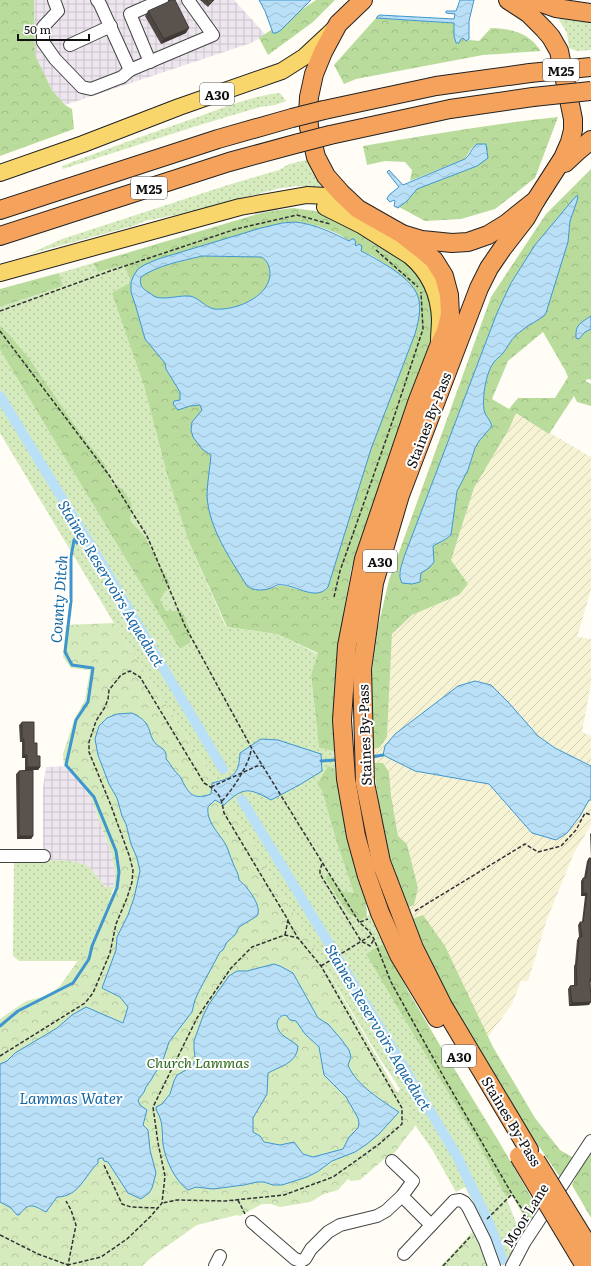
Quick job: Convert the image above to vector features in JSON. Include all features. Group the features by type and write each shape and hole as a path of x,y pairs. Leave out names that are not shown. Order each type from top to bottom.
{"highway":[{"path":"363,0 338,24 323,52 314,74 309,97 309,127 316,157 326,176 358,209 402,234 435,242 468,242 488,235 498,230 536,200"},
{"path":"508,0 528,13 551,37 559,51 574,118 570,142 563,158 550,178"},
{"path":"533,0 556,8 591,13"},
{"name":"M25","path":"0,210 218,139 324,110 436,86 530,73 591,67"},
{"name":"M25","path":"0,236 229,162 330,135 450,109 533,97 591,91"},
{"path":"550,178 591,140"},
{"name":"Staines By-Pass","path":"550,178 526,218 489,268 479,288 400,495 374,583 362,669 365,784 381,862 414,948 442,1006 585,1266"},
{"name":"Staines By-Pass","path":"402,234 434,260 444,276 450,295 450,315 446,331 418,400 364,559 347,646 342,720 346,779 366,876 383,920 399,955 524,1153 591,1250"}],"main road":[{"name":"A30","path":"0,173 282,71 304,57 338,24"},
{"name":"A30","path":"0,273 240,207 307,195 326,196 358,209"},
{"name":"A30","path":"280,200 307,201 327,207 361,225 418,262 428,275 437,298 440,321 439,346"}],"street":[{"path":"54,0 58,11 43,26 43,42 55,59 82,87 91,89 122,77 130,70 213,35 188,0"},
{"path":"150,62 130,14 162,0"},
{"path":"100,1 130,70"},
{"path":"70,44 111,26"},
{"path":"0,856 44,856"},
{"name":"Moor Lane","path":"512,1266 524,1243 591,1141"},
{"path":"252,1222 301,1263 311,1249 328,1232 340,1225 378,1216 386,1211 406,1192 413,1181 392,1161"},
{"path":"406,1192 431,1225"},
{"path":"404,1254 454,1201 460,1200 464,1202 482,1225 485,1241 494,1266"}],"path":[{"path":"0,311 110,271 236,229 297,215 330,224"},
{"path":"334,598 340,571 423,329 421,289 396,266 375,250"},
{"path":"0,331 109,475 147,536 185,626 251,748 322,863 360,922 369,931 374,939 391,982 446,1081 512,1194 534,1228"},
{"path":"0,1056 85,1003 94,992 110,953 116,924 132,882 133,870 130,855 89,752 88,742 96,721 107,703 109,690 121,675 130,672 140,677 204,783 215,789 221,801 224,813 298,938 321,966 402,1108 402,1124 378,1145 333,1176 284,1195 225,1201 177,1200 162,1203"},
{"path":"221,801 229,793 250,759 251,748"},
{"path":"211,787 241,772 257,766 262,766"},
{"path":"410,914 525,844 538,852 561,846 576,830 585,813 591,815"},
{"path":"322,863 320,874 361,940 370,946 374,939"},
{"path":"360,922 368,919"},
{"path":"285,935 288,920"},
{"path":"0,1235 38,1254 68,1265 101,1257 127,1239 148,1220 162,1203 165,1176 158,1143 153,1106 197,1018 231,968 252,947 285,935 298,938"},
{"path":"321,966 361,940 370,936"},
{"path":"104,1165 122,1204 131,1207 158,1208"},
{"path":"443,1266 512,1194"},
{"path":"238,1200 243,1212 252,1222"},
{"path":"66,1201 76,1225 68,1265"}],"shaded area":[{"path":"34,0 234,0 266,35 251,43 65,105 52,90 35,55"},
{"path":"516,413 591,457 591,590 577,637 591,639 591,683 582,732 591,736 591,825 574,853 547,919 528,981 521,981 512,1004 488,1037 477,1015 412,919 407,908 414,905 418,888 407,844 398,836 389,772 373,763 372,749 387,736 392,634 412,615 459,595 468,584 451,560 474,488 509,429"},
{"path":"64,766 80,782 91,798 112,855 115,874 114,887 105,887 92,870 63,860 44,861 43,788 46,767"}],"green space":[{"path":"0,0 34,0 35,55 52,90 65,105 72,109 74,129 0,156"},
{"path":"316,0 335,0 313,22 268,55 259,38"},
{"path":"560,17 591,19 591,50 577,51 569,48 567,33 559,20"},
{"path":"376,18 454,23 454,36 461,39 463,38 466,41 479,41 491,28 506,29 525,36 541,51 483,55 356,79 344,84 334,65"},
{"path":"280,93 286,101 203,124 63,169 62,166 227,106 258,97"},
{"path":"558,117 535,178 495,209 461,219 425,221 399,207 407,201 417,189 477,166 477,144 471,149 465,159 410,181 412,170 405,162 385,161 367,165 363,146 484,126"},
{"path":"311,159 327,188 296,186 276,189 190,212 145,221 133,226 29,254 62,239 279,170 289,164"},
{"path":"591,169 591,316 578,326 576,337 579,339 585,332 591,329 591,380 588,379 585,381 591,384 591,406 577,402 574,396 549,434 516,413 509,429 474,488 451,560 468,584 459,595 412,615 392,634 387,737 379,748 372,749 370,686 378,627 389,580 491,297 546,214","holes":["576,197 577,201 570,221 568,242 546,313 544,316 516,335 491,366 485,385 484,405 485,412 492,426 475,448 468,470 457,491 451,535 433,546 434,562 430,566 422,571 399,574 404,557 497,313 511,283 535,245","543,332 568,377 555,398 518,398 509,409 492,399 508,361"]},
{"path":"293,208 322,212 357,230 411,263 426,285 434,309 434,330 425,360 390,455 351,570 343,616 334,692 334,751 319,748 311,675 318,653 277,634 227,627 188,540 168,478 144,386 112,293 131,282 124,265 98,272 93,263 261,213","holes":["282,223 311,224 336,233 356,246 359,244 361,251 373,256 398,273 411,284 419,320 371,449 328,587 306,591 283,585 272,588 221,543 213,522 207,494 211,455 202,449 192,422 202,410 200,405 190,406 178,410 173,404 180,400 180,392 166,369 165,363 136,307 131,292 134,275"]},
{"path":"202,256 261,257 267,262 269,267 270,275 268,283 257,296 249,301 231,308 214,309 190,296 164,298 156,297 146,291 140,282 141,277 155,269"},
{"path":"93,263 98,272 124,264 131,282 113,293 144,386 168,478 188,540 226,627 277,634 318,654 311,676 319,748 334,751 335,769 328,767 317,784 322,791 336,840 355,894 343,891 328,875 325,878 367,916 373,912 385,943 367,954 478,1143 506,1197 510,1193 512,1196 507,1200 521,1235 508,1259 497,1262 490,1238 465,1187 456,1192 433,1151 415,1125 397,1093 400,1089 377,1054 213,778 114,623 0,433 0,350 180,649 190,643 159,600 144,536 129,521 132,504 113,486 105,464 81,434 29,358 0,325 0,307 63,286 59,273"},
{"path":"59,273 63,286 0,307 0,289"},
{"path":"0,325 29,358 81,434 105,464 113,486 122,488 132,504 130,521 144,536 170,583 160,600 166,611 182,611 190,630 190,643 180,649 0,350"},
{"name":"Church Lammas","path":"114,623 213,778 310,941 416,1125 395,1152 383,1160 360,1180 351,1181 348,1179 338,1190 324,1194 310,1202 280,1207 271,1204 262,1204 240,1216 237,1215 197,1225 153,1256 142,1266 0,1266 0,1019 26,1001 46,996 59,987 90,944 102,912 114,891 115,874 112,855 91,798 80,782 64,766 63,754 74,720 85,700 90,670 71,668 63,657 66,625"},
{"path":"373,763 383,763 389,772 391,795 398,836 407,844 418,888 414,905 407,908 384,839"},
{"path":"328,766 335,769 349,845 366,898 367,916 360,920 348,913 325,878 328,874 343,891 354,893 336,840 322,791 317,784"},
{"path":"14,858 26,862 63,860 85,864 92,870 105,887 114,887 92,946 79,961 19,961 13,956"},
{"path":"423,915 445,946 493,1047 535,1118 560,1150 574,1158 562,1180 494,1077 456,1009 412,919"},
{"path":"385,943 407,989 538,1209 528,1224 511,1193 506,1197 478,1143 366,954"},
{"path":"591,1146 591,1218 572,1185"},
{"path":"473,1231 490,1266 441,1266"}],"water":[{"path":"259,0 311,0 281,30 273,33 265,11"},
{"path":"460,0 474,0 469,21 469,39 466,41 463,38 459,43 456,43 454,36 454,23 376,18 379,15 454,19 455,14 446,13 446,11 456,11"},
{"path":"477,144 486,144 488,158 477,166 417,189 407,201 398,208 394,206 394,200 390,202 387,199 389,195 399,187 387,172 389,170 403,185 465,159"},
{"path":"576,196 578,196 570,221 568,242 546,313 544,316 516,335 491,366 485,385 484,405 485,412 492,426 475,448 468,470 457,491 451,535 433,546 434,562 429,568 421,573 420,582 412,584 402,583 400,573 404,557 497,313 511,283 535,245"},
{"path":"295,222 309,225 349,241 354,239 356,246 359,244 362,246 361,251 391,268 408,282 418,296 420,312 415,334 371,449 328,587 317,593 310,593 283,585 277,585 265,590 253,589 247,586 234,565 216,532 209,508 207,491 211,455 202,449 193,437 191,430 192,422 202,410 200,405 190,406 178,410 173,404 174,401 180,400 180,392 166,369 165,363 145,339 131,292 131,282 134,275 138,269 144,265 158,259 282,223","holes":["202,256 261,257 267,262 269,267 270,275 268,283 257,296 231,308 214,309 190,296 164,298 156,297 144,289 140,280 141,277 155,269"]},
{"path":"591,316 591,329 585,332 579,339 576,338 579,324"},
{"path":"475,681 491,685 538,736 555,748 591,766 591,800 589,800 580,816 567,833 556,840 532,833 489,784 415,771 383,755 385,746 395,734 458,686"},
{"name":"Lammas Water","path":"132,713 146,723 155,743 166,752 166,759 190,793 196,796 211,794 212,783 230,777 234,774 238,766 240,753 261,739 278,740 321,754 322,771 271,800 252,791 247,791 237,795 224,805 215,800 208,807 209,818 226,845 239,880 246,887 256,902 258,912 257,916 239,927 235,935 227,942 223,950 220,952 199,991 192,1012 169,1042 162,1063 138,1100 140,1105 147,1110 143,1125 148,1130 150,1150 156,1173 149,1193 141,1199 128,1193 108,1162 101,1158 98,1159 98,1163 76,1189 65,1196 57,1197 46,1212 34,1206 29,1206 17,1215 11,1208 0,1202 0,1064 7,1061 15,1053 57,1028 72,1015 86,1007 123,1023 128,1007 120,997 102,988 116,950 117,937 128,915 134,898 140,871 117,798 109,784 98,755 95,739 99,726 107,718 117,714"},
{"path":"274,964 293,973 318,1018 328,1024 349,1050 351,1057 348,1065 357,1079 370,1092 399,1112 379,1134 367,1144 355,1152 332,1161 307,1177 282,1185 257,1182 213,1189 196,1187 188,1190 179,1181 168,1163 163,1144 161,1121 156,1107 162,1104 170,1094 177,1075 191,1067 194,1063 194,1041 209,1004 229,976 237,971 247,971","holes":["284,1015 290,1020 296,1021 305,1034 319,1047 324,1075 346,1097 358,1118 358,1128 349,1137 343,1149 313,1157 303,1154 294,1142 280,1145 264,1142 260,1136 253,1132 253,1118 267,1094 268,1073 288,1063 297,1052 298,1046 282,1035 278,1029 277,1023 279,1019"]}],"building":[{"path":"170,0 175,0 189,28 164,39 148,11"},
{"path":"206,0 214,0 210,4"},
{"path":"22,722 34,722 34,743 37,743 37,756 40,756 40,767 27,767 27,755 24,755 24,739 22,739"},
{"path":"33,770 33,836 19,836 19,771"},
{"path":"589,858 591,858 591,1002 572,1003 570,986 577,985 576,963 579,937 582,937 580,922 583,922 587,893 583,893 583,878 586,878"}],"waterway":[{"name":"Staines Reservoirs Aqueduct","path":"0,396 99,559 223,769"},
{"path":"75,539 77,543 86,538"},
{"name":"County Ditch","path":"0,1026 18,1011 73,983 89,959 92,946 117,888 119,872 116,851 94,797 66,765 76,720 88,702 93,668 72,665 65,652 71,601 71,557 74,540 76,539"},
{"path":"372,757 383,755"},
{"path":"321,761 335,760"},
{"name":"Staines Reservoirs Aqueduct","path":"242,800 457,1156 490,1225 503,1260"}]}
